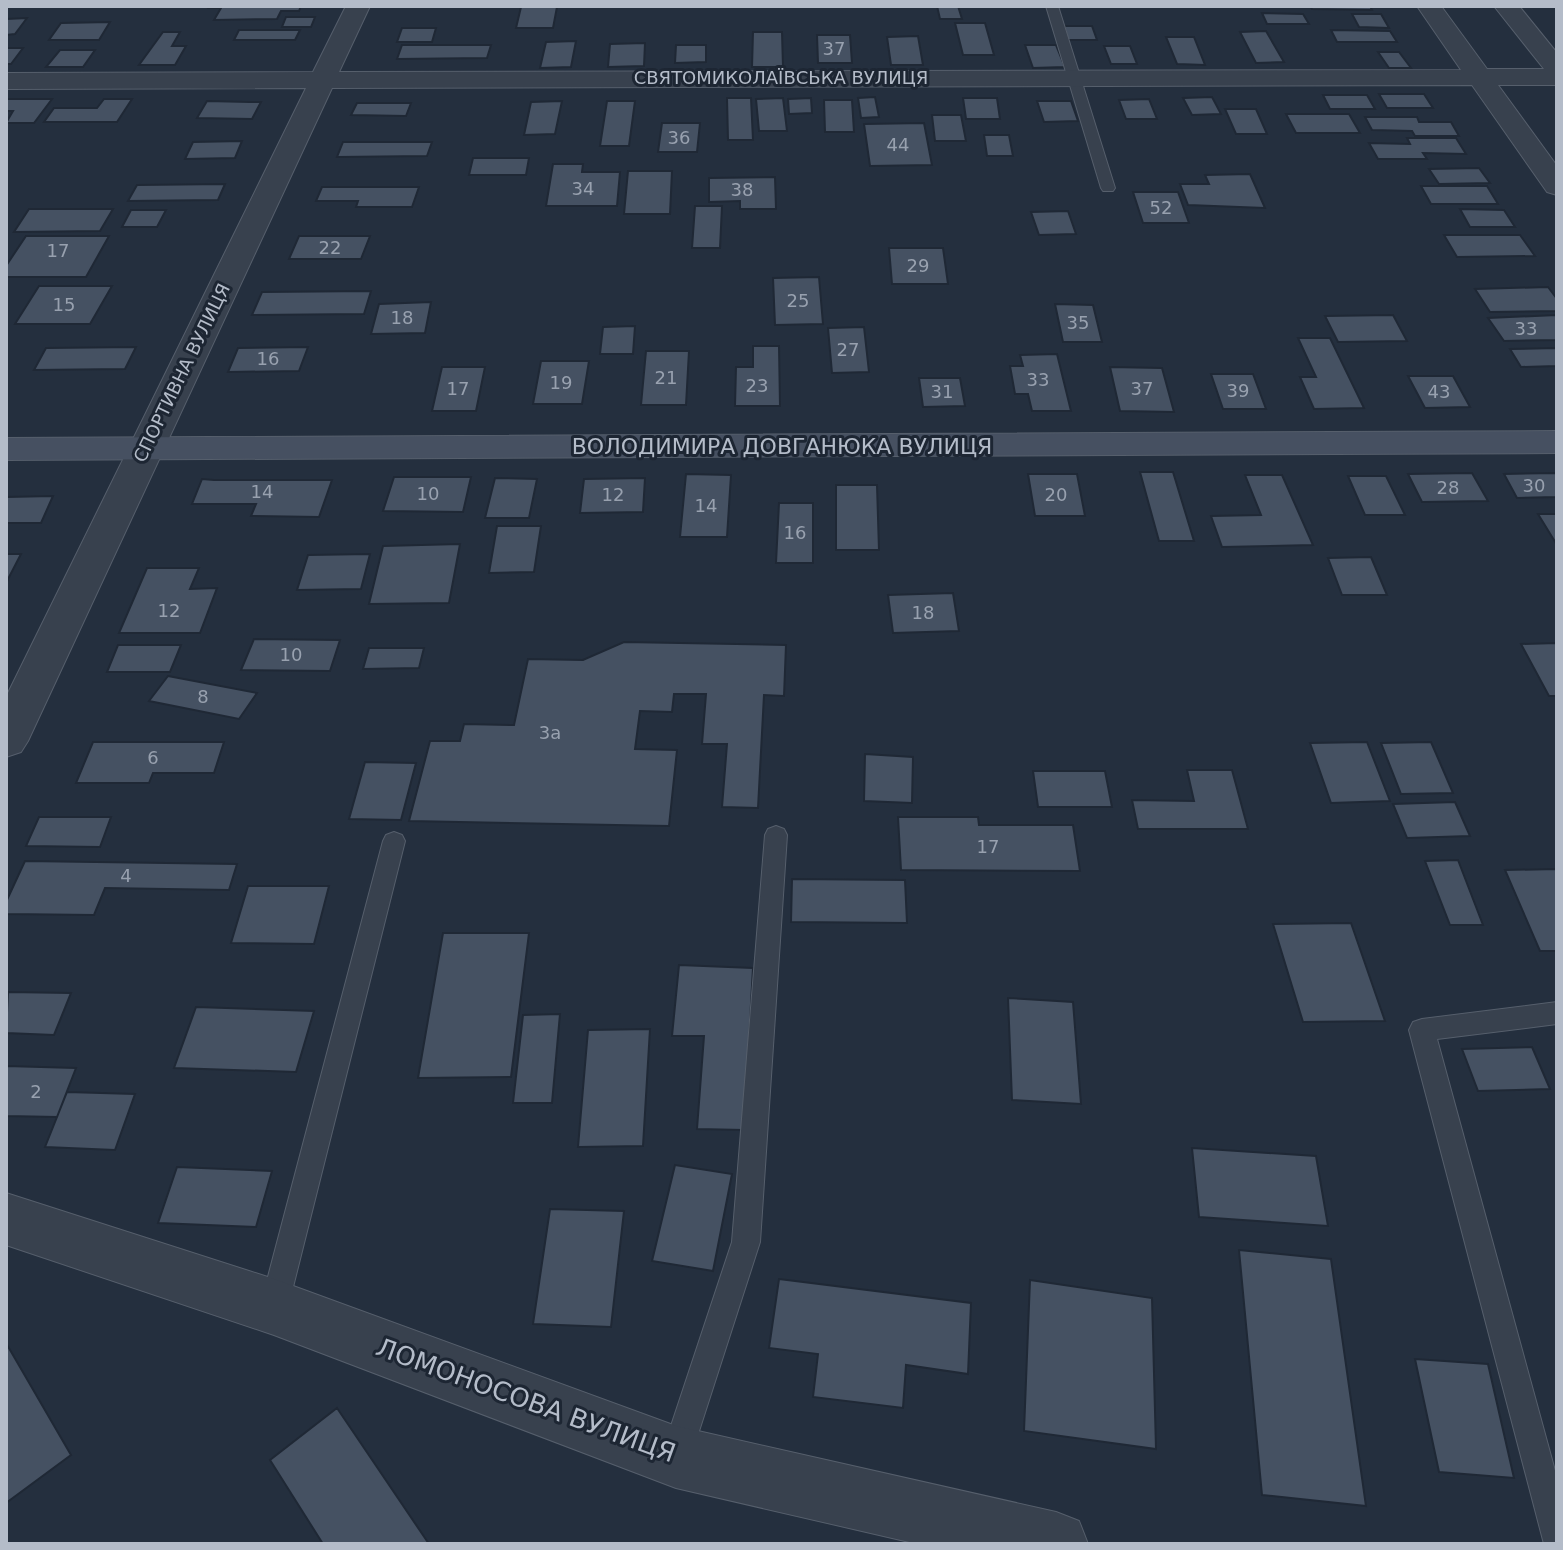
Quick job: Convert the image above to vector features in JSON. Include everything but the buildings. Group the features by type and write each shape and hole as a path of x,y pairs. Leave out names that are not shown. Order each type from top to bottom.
{"main road":[{"name":"ВОЛОДИМИРА ДОВГАНЮКА ВУЛИЦЯ","path":"6,449 1557,442"}],"street":[{"name":"СПОРТИВНА ВУЛИЦЯ","path":"6,741 358,6"},
{"path":"1429,6 1557,186"},
{"path":"1506,6 1557,69"},
{"name":"СВЯТОМИКОЛАЇВСЬКА ВУЛИЦЯ","path":"6,81 1557,77"},
{"name":"ЛОМОНОСОВА ВУЛИЦЯ","path":"6,1219 274,1307 676,1457 1056,1544"}],"lane":[{"path":"1052,6 1108,188"},
{"path":"676,1457 746,1242 776,835"},
{"path":"274,1307 394,841"},
{"path":"1557,1013 1422,1030 1557,1537"}]}
